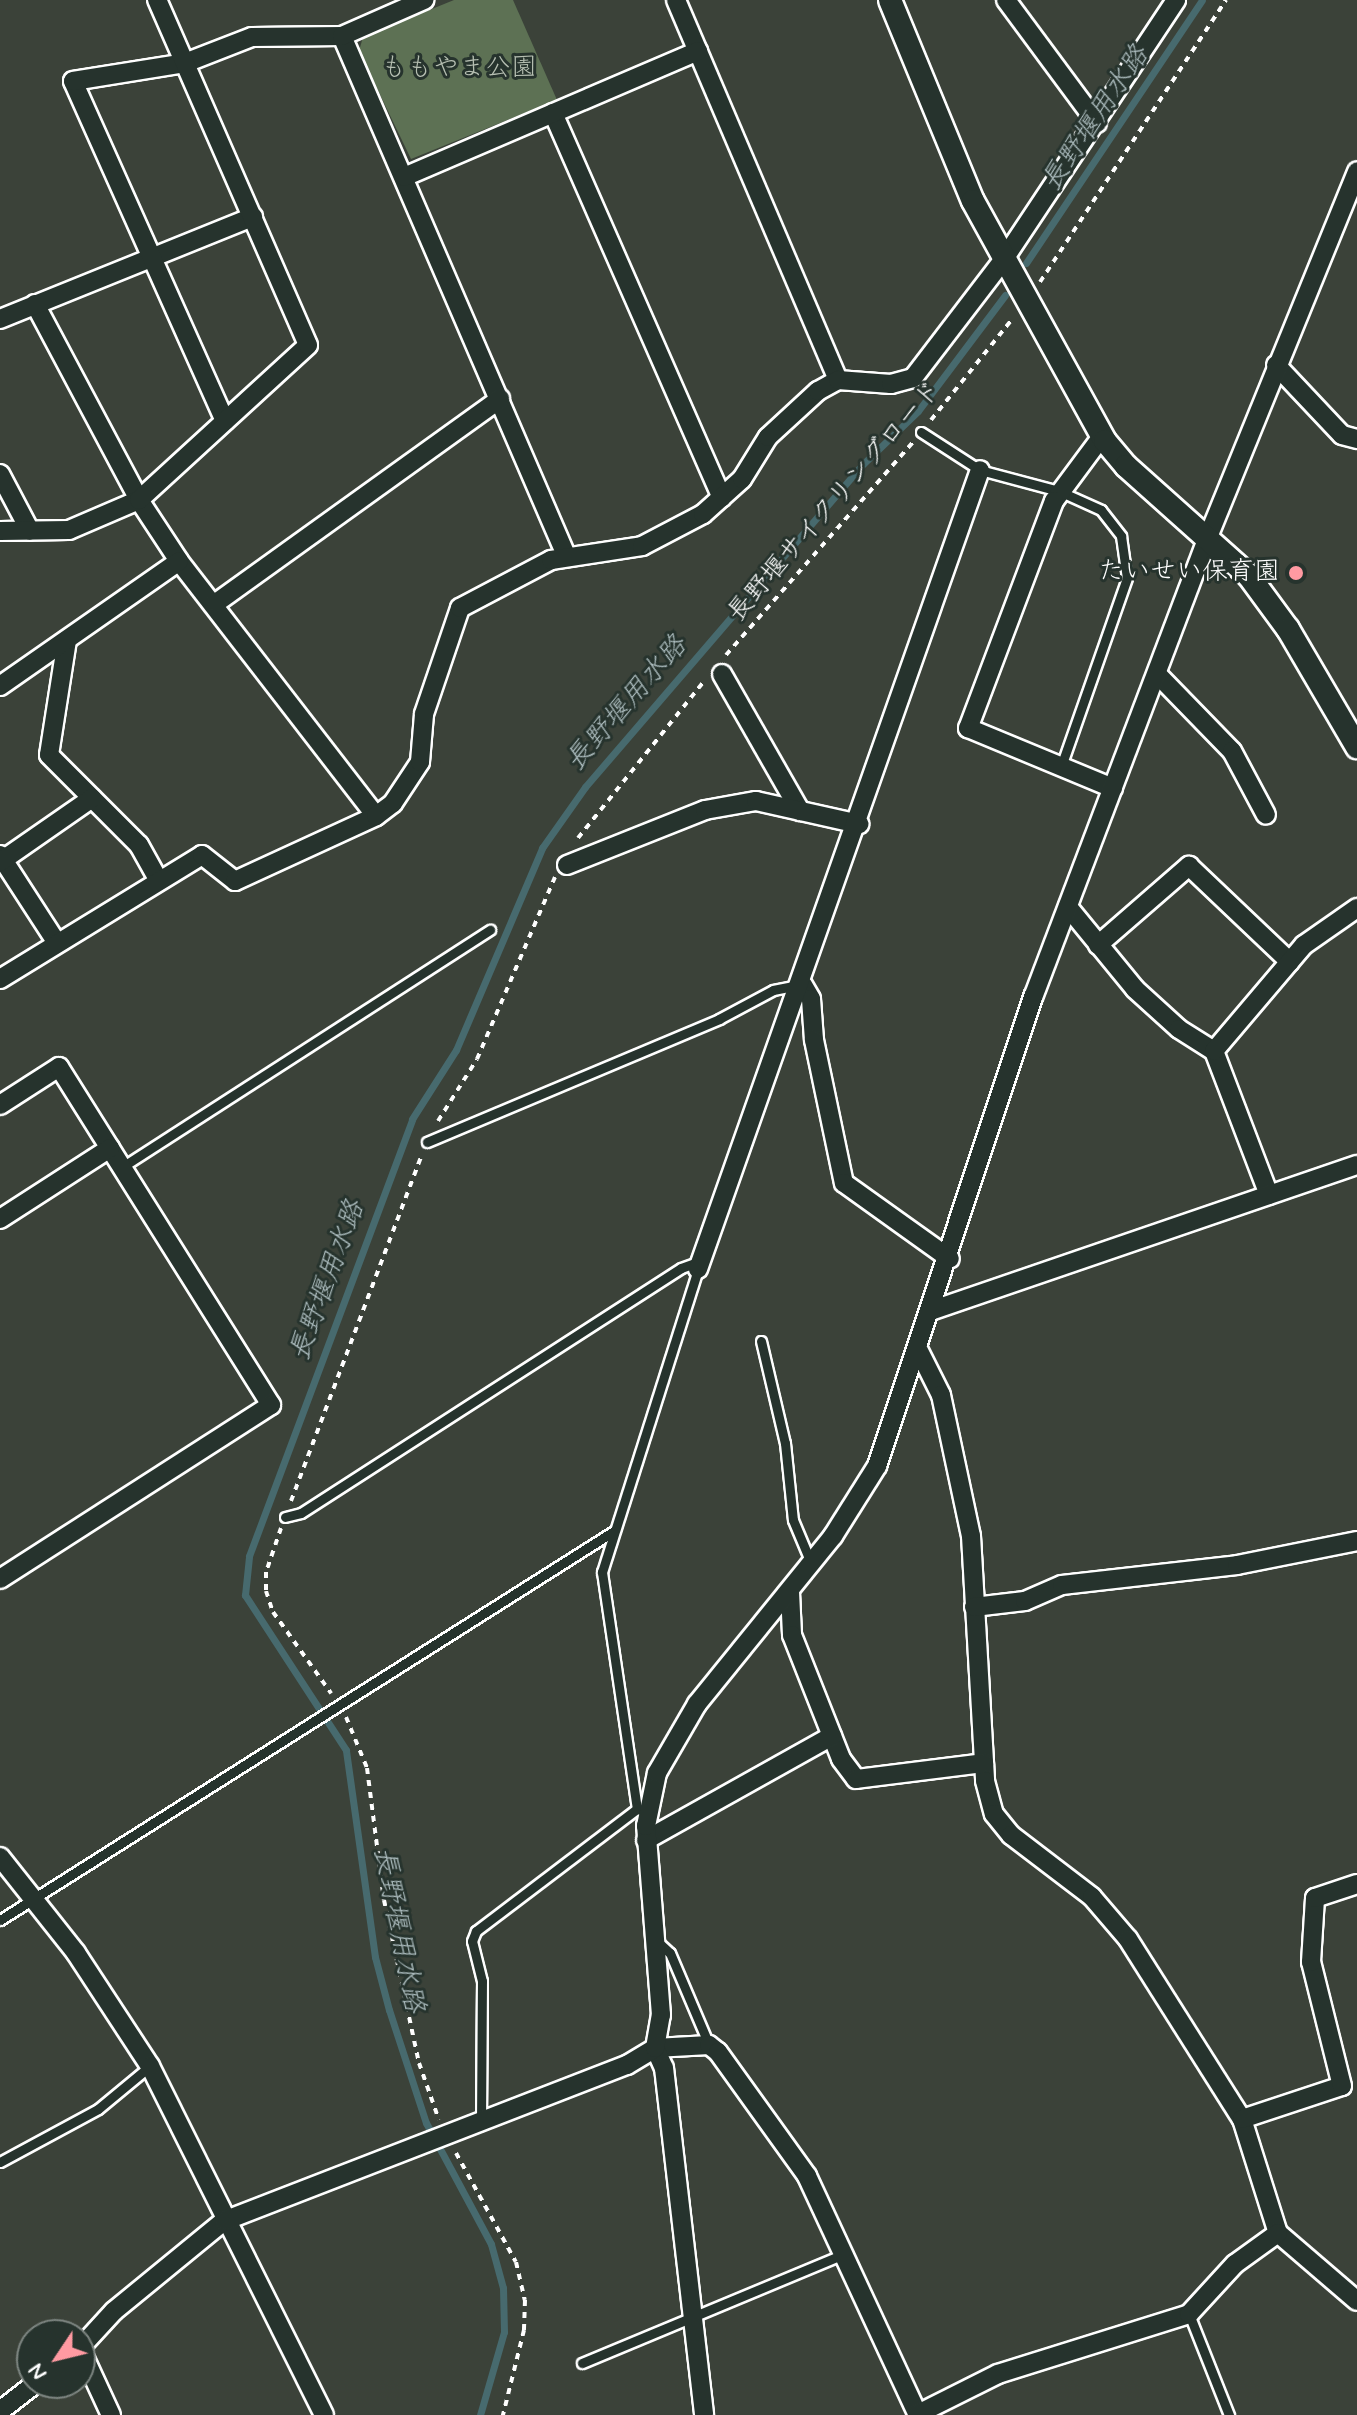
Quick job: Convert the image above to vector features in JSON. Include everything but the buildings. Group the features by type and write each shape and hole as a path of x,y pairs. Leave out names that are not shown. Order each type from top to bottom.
{"street":[{"path":"0,531 69,530 139,500 308,345 157,0"},
{"path":"225,421 73,81 185,63 252,37 342,36 424,0"},
{"path":"676,0 838,380"},
{"path":"890,0 930,105 1004,259 1103,435 1126,466 1208,537 1261,592 1356,742"},
{"path":"0,979 202,855 235,881 376,816 393,803 420,762 424,714 460,608 566,555 618,551 658,540 722,498 742,479 768,437 818,391 838,380 891,384 913,378 1004,259 1176,0"},
{"path":"1009,1 1097,123"},
{"path":"342,36 566,555"},
{"path":"404,177 698,51"},
{"path":"553,113 722,498"},
{"path":"704,2415 664,2068 655,2048 661,2015 642,1810 674,1740 790,1592 877,1466 950,1259 1034,995 1208,537 1357,171"},
{"path":"0,319 151,255 253,217"},
{"path":"35,304 139,500 179,561 216,603 376,816"},
{"path":"1276,365 1342,435 1357,439"},
{"path":"216,603 500,399"},
{"path":"1103,435 1059,491 968,728 1113,788"},
{"path":"700,1265 803,985 980,470"},
{"path":"0,474 30,531"},
{"path":"0,686 179,561"},
{"path":"67,640 49,755 139,845 159,881"},
{"path":"718,670 800,811"},
{"path":"1157,674 1232,751 1266,815"},
{"path":"57,943 1,859 92,798"},
{"path":"564,864 705,810 756,801 859,824"},
{"path":"1098,945 1189,866 1290,962"},
{"path":"1068,907 1135,989 1179,1029 1214,1051 1269,1195"},
{"path":"1214,1051 1290,962 1357,908"},
{"path":"803,985 811,999 814,1040 844,1183 950,1259"},
{"path":"0,1105 59,1067 271,1405 0,1579"},
{"path":"0,1219 110,1148"},
{"path":"933,1310 1357,1165"},
{"path":"918,1349 941,1395 971,1536 984,1763 994,1814 1011,1835 1092,1897 1128,1939 1242,2119 1278,2233 1357,2301"},
{"path":"974,1607 1025,1601 1062,1585 1237,1565 1357,1541"},
{"path":"790,1592 792,1635 832,1736 856,1779 984,1763"},
{"path":"646,1840 832,1736"},
{"path":"0,1857 34,1897 150,2066 224,2221 324,2415"},
{"path":"1242,2119 1342,2086 1311,1962 1315,1898 1357,1884"},
{"path":"96,2331 114,2311 224,2221 627,2065 655,2048 709,2045 807,2176 918,2415 998,2374 1189,2314 1235,2264 1278,2233"},
{"path":"96,2383 111,2415"},
{"path":"0,2411 16,2399"}],"lane":[{"path":"921,432 980,470 1059,491 1101,510 1121,536 1127,578 1061,766"},
{"path":"122,1167 490,930"},
{"path":"427,1142 719,1019 773,990 803,985"},
{"path":"285,1517 301,1513 681,1268 700,1265 614,1531 603,1589 642,1810 476,1931 472,1941 482,1981 481,2122"},
{"path":"761,1341 785,1443 793,1520 811,1563"},
{"path":"0,1920 314,1718 332,1701 614,1531"},
{"path":"655,1939 670,1953 709,2045"},
{"path":"0,2162 98,2109 150,2066"},
{"path":"582,2363 693,2314 844,2254"},
{"path":"1189,2314 1229,2415"}],"path":[{"path":"1036,288 1226,0"},
{"name":"長野堰サイクリングロード","path":"332,1701 273,1612 266,1591 266,1572 427,1142 477,1059 564,864 718,670 921,432 1017,313"},
{"path":"343,1712 367,1768 384,1900 419,2063 439,2119"},
{"path":"454,2149 516,2262 525,2300 524,2330 503,2415"}],"green space":[{"name":"ももやま公園","path":"454,0 513,0 557,100 411,159 359,51 363,37"}],"waterway":[{"name":"長野堰用水路","path":"1026,263 1202,0"},
{"name":"長野堰用水路","path":"480,2415 504,2332 503,2288 491,2244 426,2123 389,2010 375,1957 346,1750 245,1595 249,1556 412,1119 456,1050 542,848 585,787 863,464 918,411 1005,295"}],"place":[{"name":"たいせい保育園","path":"1296,573"}]}
